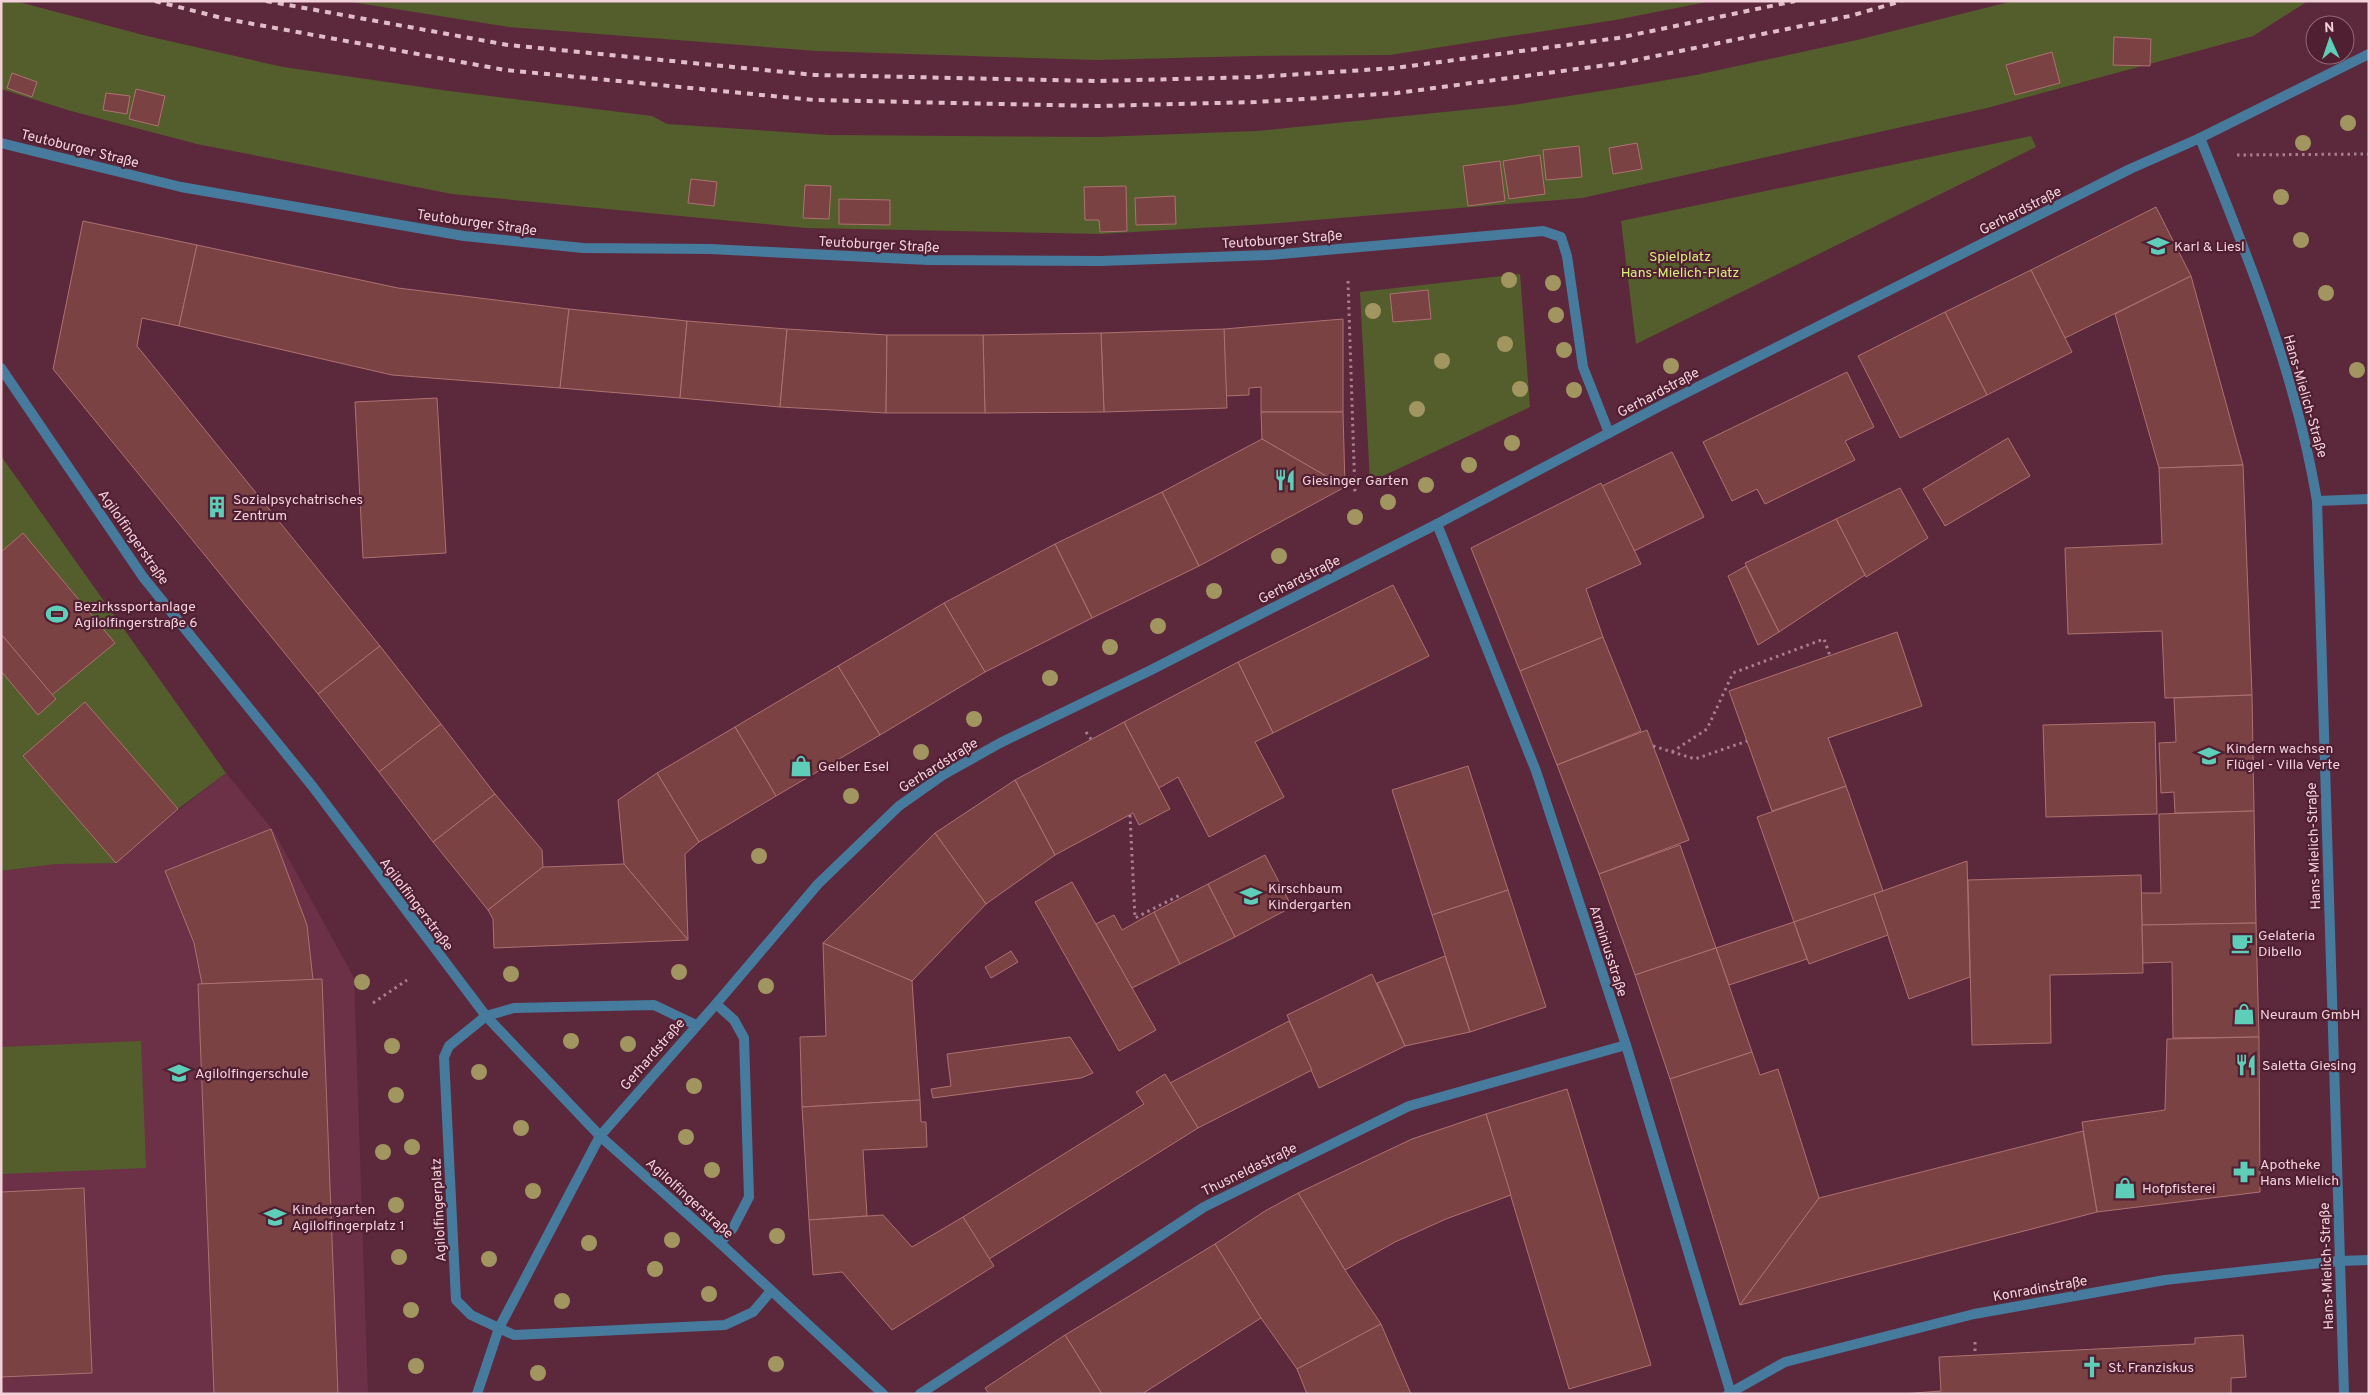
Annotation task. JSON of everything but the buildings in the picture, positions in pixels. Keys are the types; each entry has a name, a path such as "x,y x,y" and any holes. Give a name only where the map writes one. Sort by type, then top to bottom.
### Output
{"street":[{"name":"Gerhardstraße","path":"477,1394 499,1328 600,1136 818,884 899,806 943,775 1000,743 1151,670 1437,524 1660,406 2130,169 2200,138 2369,54"},
{"name":"Hans-Mielich-Straße","path":"2200,138 2254,270 2288,375 2309,450 2317,501 2344,1394"},
{"name":"Teutoburger Straße","path":"1,143 181,187 464,236 582,248 710,249 928,260 1101,261 1270,255 1542,231 1561,237 1567,256 1584,368 1609,433"},
{"name":"Agilolfingerstraße","path":"1,368 143,577 312,787 486,1016 600,1136 720,1243 883,1394"},
{"path":"2317,501 2369,499"},
{"name":"Arminiusstraße","path":"1437,524 1536,771 1626,1045 1730,1393"},
{"name":"Agilolfingerplatz","path":"696,1025 654,1004 514,1008 486,1016 449,1046 444,1057 456,1300 471,1315 514,1335 725,1325 753,1312 771,1291"},
{"path":"716,1004 734,1020 744,1038 749,1197 733,1228 720,1243"},
{"name":"Thusneldastraße","path":"920,1394 1204,1207 1409,1106 1626,1045"},
{"name":"Konradinstraße","path":"1730,1393 1785,1362 1974,1314 2165,1280 2339,1261 2369,1260"}],"path":[{"path":"2200,138 2236,155 2369,154"},
{"path":"1348,281 1355,494"},
{"path":"1672,752 1706,729 1733,673 1824,639 1830,656"},
{"path":"1654,746 1695,760 1746,741"},
{"path":"1130,815 1135,918 1182,894"},
{"path":"373,1003 407,980"}],"shaded area":[{"name":"Agilolfingerschule","path":"226,773 273,830 354,978 368,1394 1,1394 1,871 56,864 141,840"}],"green space":[{"path":"1,1 15,1 147,36 283,67 449,91 652,116 667,124 829,135 1099,137 1257,131 1513,105 1696,75 1857,40 2013,1 2308,1 2253,36 1987,108 1582,198 1266,224 1101,234 806,228 452,194 197,144 71,111 1,89"},
{"path":"345,1 1712,1 1615,20 1390,55 1096,60 817,51 509,27"},
{"name":"Spielplatz Hans-Mielich-Platz","path":"2031,136 2036,147 1636,344 1621,221"},
{"path":"1520,274 1530,407 1370,482 1360,292"},
{"name":"Bezirkssportanlage Agilolfingerstraße 6","path":"1,456 226,773 178,809 116,863 56,864 1,871"},
{"path":"141,1041 146,1168 1,1174 1,1047"}],"railway":[{"path":"155,1 226,19 505,70 814,100 1098,106 1256,102 1397,93 1622,63 1850,16 1902,1"},
{"path":"266,1 508,45 815,75 1097,81 1256,77 1395,68 1618,38 1795,1"}],"place":[{"name":"Karl & Liesl","path":"2158,246"},
{"name":"Giesinger Garten","path":"1285,480"},
{"name":"Sozialpsychatrisches Zentrum","path":"217,507"},
{"name":"Bezirkssportanlage Agilolfingerstraße 6","path":"57,614"},
{"name":"Kindern wachsen Flügel - Villa Verte","path":"2209,756"},
{"name":"Gelber Esel","path":"801,766"},
{"name":"Kirschbaum Kindergarten","path":"1251,896"},
{"name":"Gelateria Dibello","path":"2242,943"},
{"name":"Neuraum GmbH","path":"2244,1014"},
{"name":"Saletta Giesing","path":"2246,1065"},
{"name":"Agilolfingerschule","path":"179,1073"},
{"name":"Apotheke Hans Mielich","path":"2244,1172"},
{"name":"Hofpfisterei","path":"2125,1188"},
{"name":"Kindergarten Agilolfingerplatz 1","path":"275,1217"},
{"name":"St. Franziskus","path":"2092,1367"}]}
